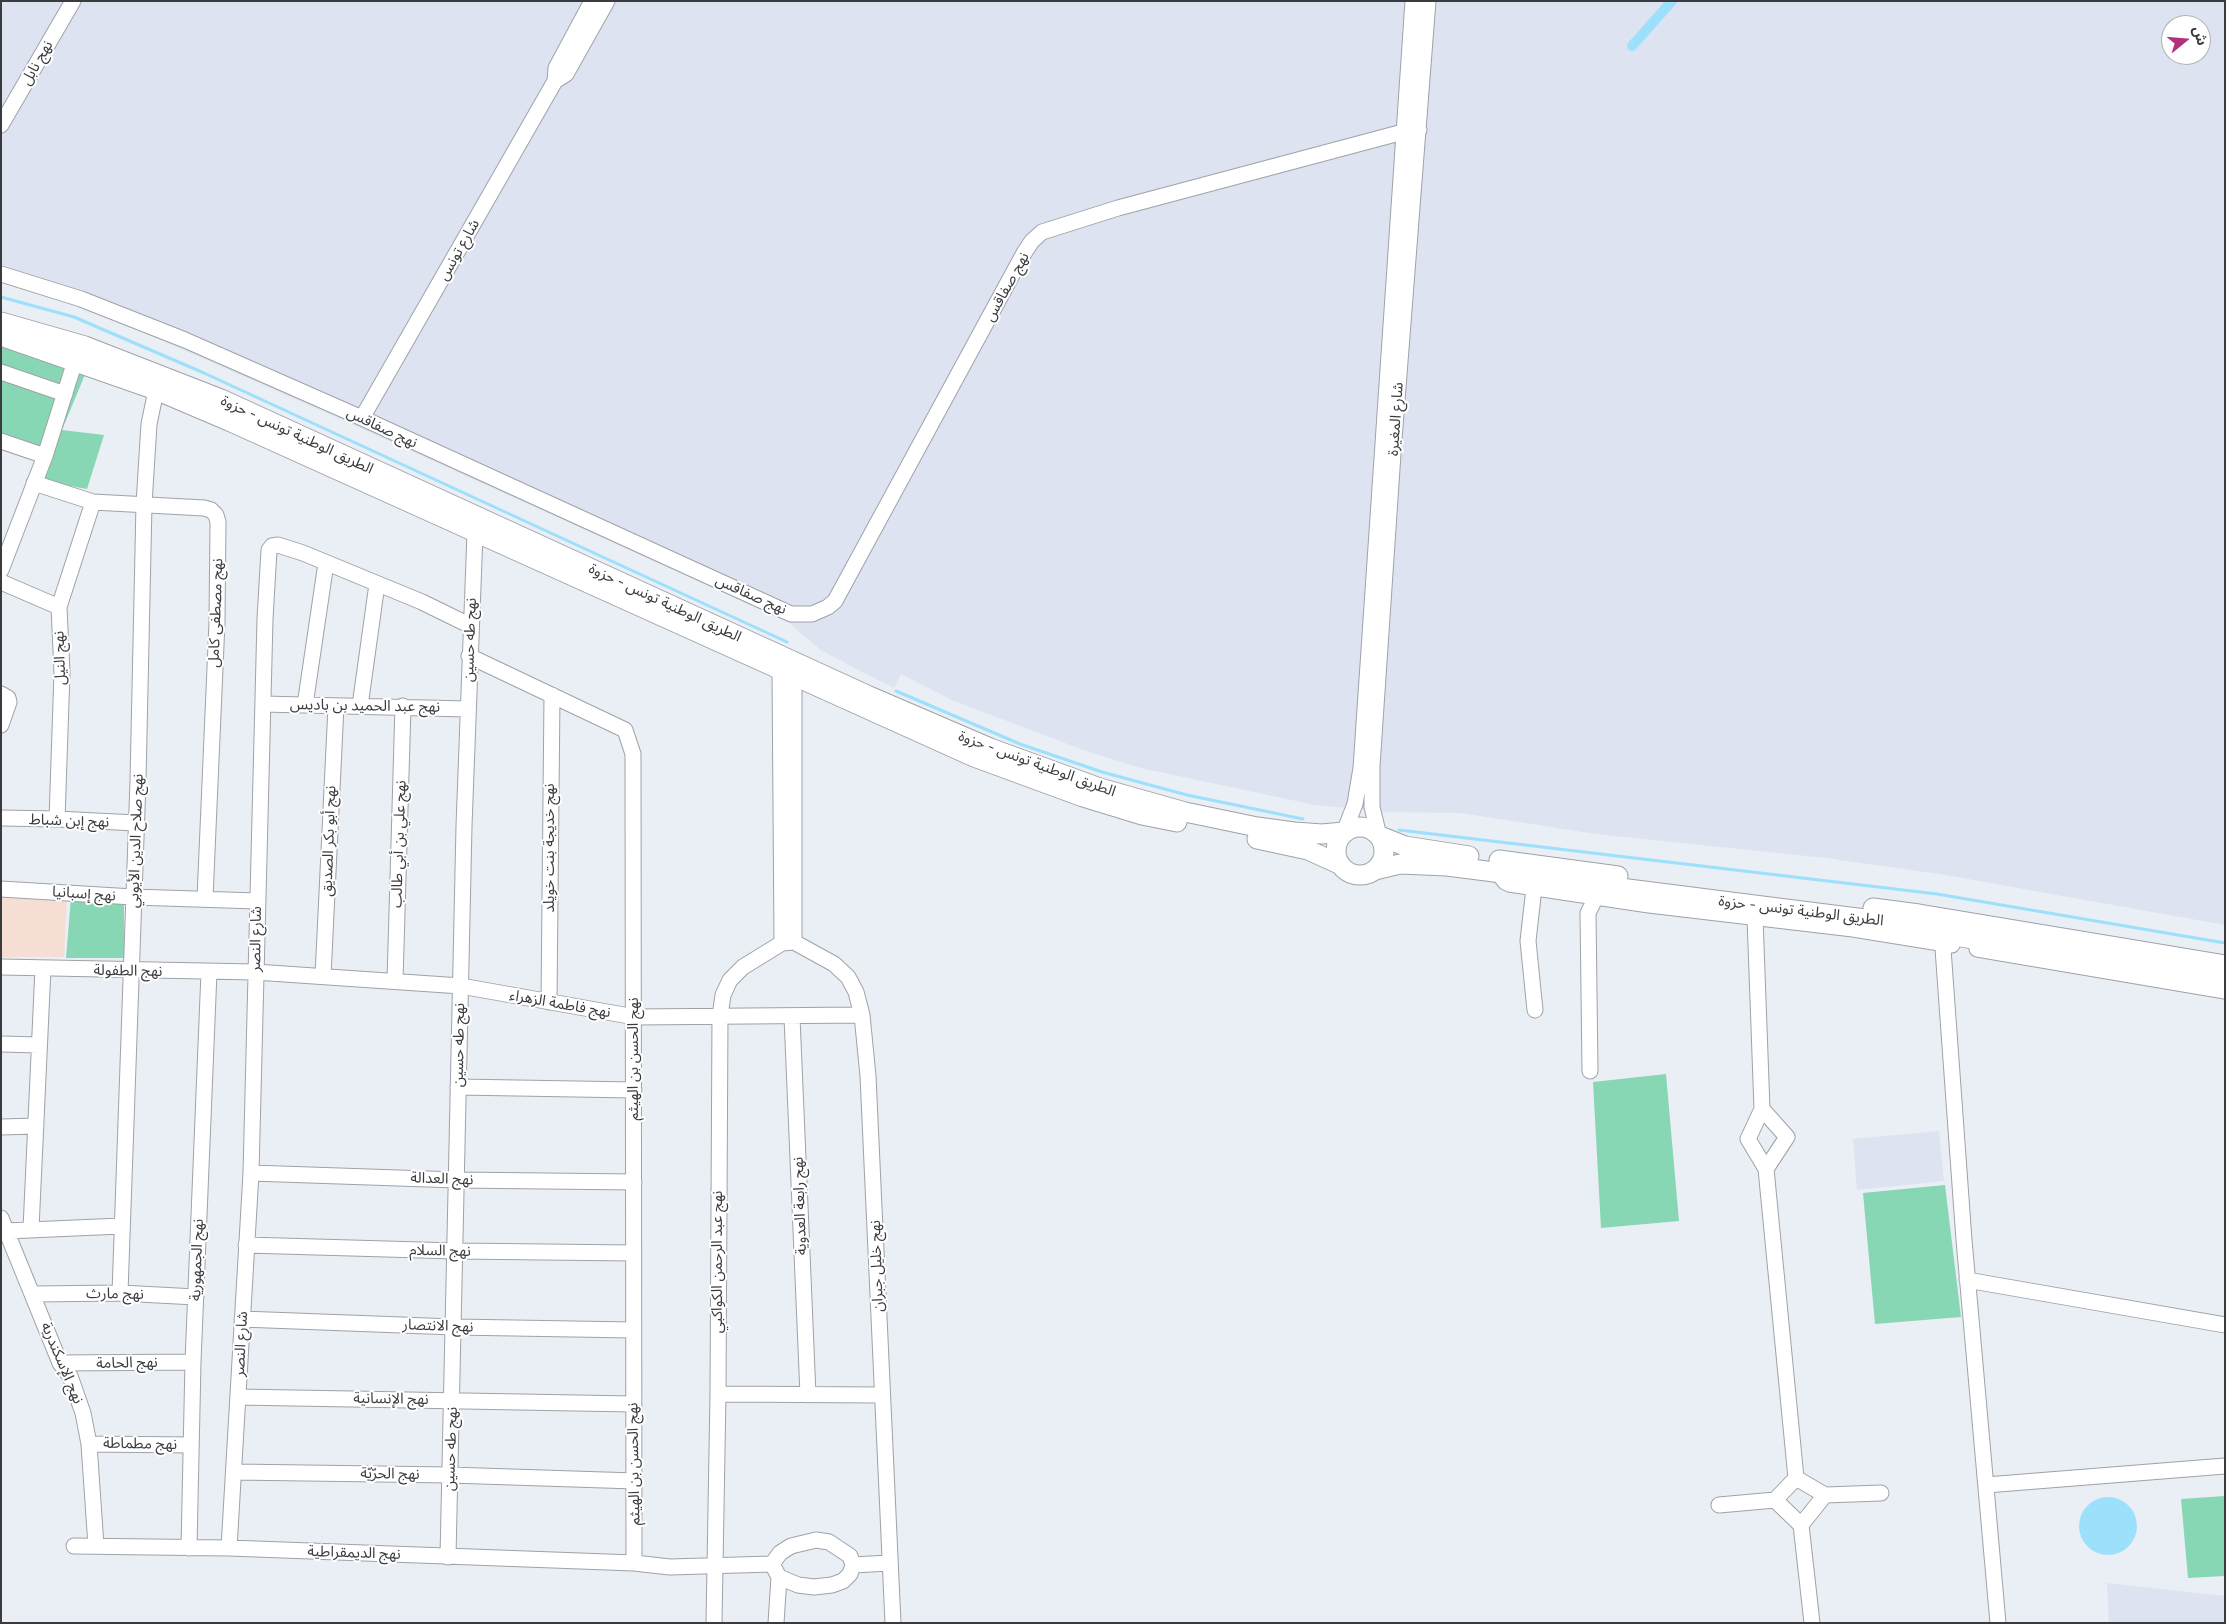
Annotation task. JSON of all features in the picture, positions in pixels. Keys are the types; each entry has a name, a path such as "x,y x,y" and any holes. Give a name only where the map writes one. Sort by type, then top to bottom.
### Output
{"main road":[{"name":"الطريق الوطنية تونس - حزوة","path":"1,322 85,346 475,533 974,758 1057,789 1142,815 1308,850 1339,864"},
{"name":"الطريق الوطنية تونس - حزوة","path":"1,336 75,361 221,399 869,696 990,748 1100,788 1185,812 1257,827 1294,832 1322,834 1344,832"},
{"path":"1362,826 1374,831 1379,836 1384,854 1379,866 1375,870 1366,874 1356,875 1346,871 1339,864 1336,847 1344,832 1350,828 1362,826"},
{"name":"الطريق الوطنية تونس - حزوة","path":"1379,836 1415,848 1919,914 2225,965"},
{"name":"الطريق الوطنية تونس - حزوة","path":"1375,870 1392,865 1418,864 1498,872 1881,921 1943,938 2225,979"}],"street":[{"name":"نهج نابل","path":"1,125 73,1"},
{"name":"شارع تونس","path":"559,74 592,1"},
{"name":"شارع تونس","path":"362,418 559,74 607,1"},
{"name":"شارع المغيرة","path":"1344,832 1355,804 1361,768 1413,1"},
{"name":"شارع المغيرة","path":"1379,836 1372,801 1372,756 1394,439 1428,1"},
{"name":"نهج صفاقس","path":"1,274 98,306 185,340 362,418 791,614 812,614 828,607 835,601 1024,253 1032,241 1042,232 1118,208 1403,132 1418,130"},
{"path":"1,570 45,456 75,361"},
{"path":"1,372 65,394"},
{"name":"نهج صلاح الدين الأيوبي","path":"120,1293 144,596 144,504 149,424 158,382"},
{"path":"1,441 45,456"},
{"name":"نهج مصطفى كامل","path":"34,483 93,502 204,508 211,510 218,522 217,622 205,898"},
{"name":"نهج النيل","path":"57,819 62,673 59,607 93,502"},
{"name":"نهج طه حسين","path":"448,1556 453,1400 467,709 475,533"},
{"name":"شارع النصر","path":"229,1548 251,1173 266,576 269,550 272,546 278,545 326,563 422,602 471,626"},
{"path":"305,705 326,563"},
{"path":"1,582 59,607"},
{"path":"360,706 377,584"},
{"name":"نهج الحسن بن الهيثم","path":"469,656 625,730 633,754 635,1016 633,1404 636,1481 634,1563"},
{"path":"787,674 788,943"},
{"name":"نهج خديجة بنت خويلد","path":"549,1002 552,695"},
{"path":"1,725 5,700"},
{"name":"نهج عبد الحميد بن باديس","path":"263,704 467,709"},
{"name":"نهج أبو بكر الصديق","path":"323,976 336,706"},
{"name":"نهج علي بن أبي طالب","path":"395,981 403,706"},
{"name":"نهج إبن شباط","path":"1,818 136,823"},
{"path":"1498,872 1502,879 1509,884 1756,918 1943,938 2225,990"},
{"path":"1534,888 1528,941 1535,1010"},
{"name":"نهج إسبانيا","path":"1,889 133,897 257,901"},
{"path":"1590,1071 1588,913 1596,897"},
{"path":"1719,1505 1775,1500 1796,1478 1766,1169 1748,1139 1762,1110 1756,918"},
{"path":"1943,938 1967,1280 1998,1623"},
{"name":"نهج خليل جبران","path":"788,943 834,964 848,977 856,992 862,1015 868,1076 893,1623"},
{"name":"نهج عبد الرحمن الكواكبي","path":"714,1623 718,1394 720,1016 723,995 730,980 751,961 788,943"},
{"name":"نهج الطفولة","path":"1,967 255,972 323,976"},
{"path":"31,1229 43,968"},
{"name":"نهج الجمهورية","path":"189,1548 193,1362 209,972"},
{"name":"نهج فاطمة الزهراء","path":"323,976 461,986 635,1016 792,1017 862,1015"},
{"name":"نهج رابعة العدوية","path":"792,1017 808,1395"},
{"path":"1,1044 39,1046"},
{"path":"458,1087 634,1090"},
{"path":"1762,1110 1787,1137 1766,1169"},
{"path":"1,1127 36,1126"},
{"name":"نهج العدالة","path":"251,1173 457,1180 634,1182"},
{"path":"4,1224 31,1229 121,1226"},
{"name":"نهج الإسكندرية","path":"4,1224 34,1294 60,1363 70,1376 76,1390 89,1444 96,1546"},
{"name":"نهج السلام","path":"246,1245 456,1251 633,1253"},
{"path":"1967,1280 2225,1325"},
{"name":"نهج مارث","path":"34,1294 120,1293 196,1297"},
{"name":"نهج الانتصار","path":"242,1319 454,1327 634,1330"},
{"name":"نهج الحامة","path":"60,1363 193,1362"},
{"path":"718,1394 882,1395"},
{"name":"نهج الإنسانية","path":"238,1397 633,1404"},
{"name":"نهج مطماطة","path":"89,1444 191,1445"},
{"path":"1986,1485 2225,1466"},
{"name":"نهج الحرّيّة","path":"234,1472 450,1475 636,1481"},
{"path":"1796,1478 1825,1495 1881,1493"},
{"path":"1802,1525 1825,1495"},
{"path":"1775,1500 1802,1525 1812,1623"},
{"path":"776,1623 779,1577 772,1564 780,1553 791,1546 816,1540 829,1542 850,1556 854,1565 850,1574 843,1581 832,1585 814,1587 798,1585 779,1577"},
{"name":"نهج الديمقراطية","path":"74,1546 229,1548 634,1563 670,1567 715,1564 772,1564"},
{"path":"854,1565 890,1563"}],"shaded area":[{"path":"1,1 2225,1 2225,925 1940,874 1826,858 1596,834 1461,813 1391,812 1315,805 1141,768 1086,751 952,700 901,674 894,688 822,651 788,622 358,427 82,305 1,283"},
{"path":"1,894 67,897 64,957 1,957"},
{"path":"1939,1131 1944,1181 1857,1190 1853,1139"},
{"path":"2107,1583 2225,1596 2225,1623 2109,1623"}],"green space":[{"path":"1,342 86,372 62,430 104,435 87,489 32,479 37,461 1,445"},
{"path":"71,898 124,904 124,958 66,958"},
{"path":"1666,1074 1679,1221 1601,1228 1593,1082"},
{"path":"1945,1185 1961,1317 1875,1324 1863,1193"},
{"path":"2225,1496 2225,1576 2188,1578 2181,1499"}],"water":[{"path":"2102,1497 2114,1497 2129,1505 2137,1520 2137,1532 2129,1547 2114,1555 2102,1555 2087,1547 2079,1532 2079,1520 2087,1505"}],"waterway":[{"path":"1632,46 1672,1"},
{"path":"1,297 74,317 204,373 787,642"},
{"path":"896,691 1020,744 1102,772 1187,795 1303,819"},
{"path":"1399,830 1937,894 2225,943"}]}
